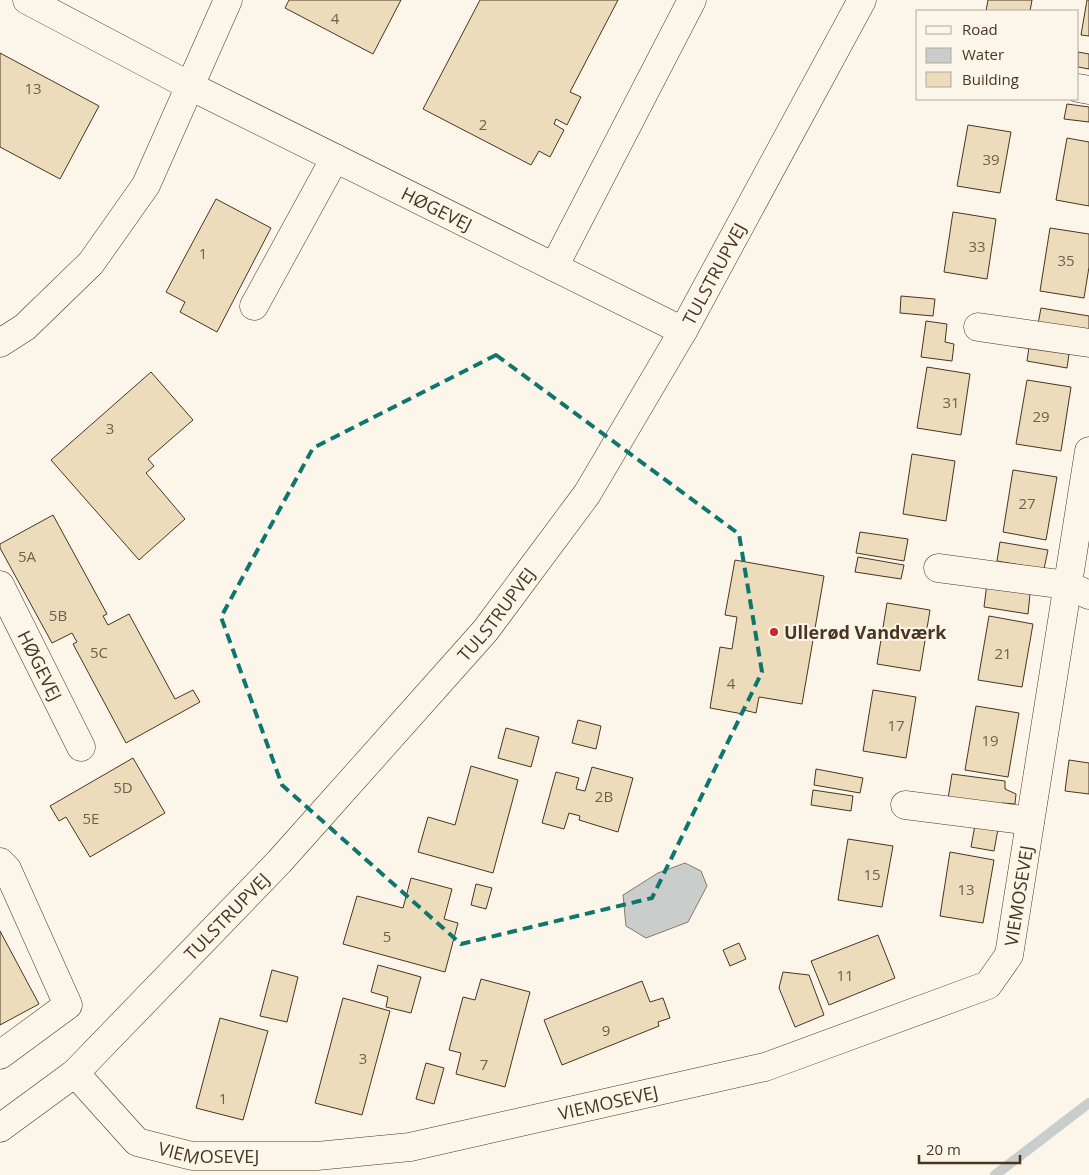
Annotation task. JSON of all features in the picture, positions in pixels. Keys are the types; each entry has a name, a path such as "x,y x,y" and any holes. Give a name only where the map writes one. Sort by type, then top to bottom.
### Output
{"street":[{"name":"HØGEVEJ","path":"27,0 190,86 683,331"},
{"path":"0,343 25,327 91,263 146,185 228,0"},
{"path":"554,267 692,0"},
{"name":"TULSTRUPVEJ","path":"0,1128 75,1073 279,862 485,631 587,494 683,331 862,0"},
{"path":"254,306 335,158"},
{"path":"978,327 1089,343"},
{"name":"VIEMOSEVEJ","path":"75,1073 137,1142 192,1156 317,1156 410,1148 765,1068 988,985 1008,955 1030,821 1078,590 1089,451"},
{"path":"938,568 1078,590"},
{"name":"HØGEVEJ","path":"0,585 81,747"},
{"name":"VIEMOSEVEJ","path":"905,805 1030,821"},
{"path":"0,862 7,869 68,1005 0,1055"}],"highlighted area":[{"path":"496,355 739,534 762,672 652,898 461,944 282,785 221,617 313,448"}],"water":[{"path":"685,863 701,871 707,886 688,922 646,938 626,926 623,895 658,873"}],"building":[{"path":"289,0 401,0 373,54 285,8"},
{"path":"480,0 618,0 570,92 581,97 567,125 556,119 554,124 564,130 550,157 539,151 531,165 423,109"},
{"path":"988,0 1032,0 1030,10 986,10"},
{"path":"1087,0 1089,0 1089,36 1081,35"},
{"path":"1079,52 1089,54 1089,69 1079,67"},
{"path":"0,53 99,106 60,179 0,147"},
{"path":"1067,104 1089,107 1089,122 1064,119"},
{"path":"968,125 1011,132 1000,193 957,186"},
{"path":"1067,138 1089,142 1089,206 1056,200"},
{"path":"216,199 271,228 217,332 180,312 185,302 166,292"},
{"path":"953,212 996,219 987,279 944,272"},
{"path":"1050,228 1089,234 1089,267 1084,298 1040,291"},
{"path":"901,296 935,299 933,316 900,313"},
{"path":"1041,308 1089,316 1089,332 1038,324"},
{"path":"926,321 947,324 945,342 954,344 952,361 921,357"},
{"path":"1029,347 1069,354 1067,368 1027,361"},
{"path":"927,367 970,374 961,435 917,428"},
{"path":"151,372 193,420 148,459 154,466 146,473 185,519 139,560 51,460"},
{"path":"1027,380 1071,387 1061,451 1016,444"},
{"path":"912,454 955,461 946,521 903,514"},
{"path":"1013,470 1057,477 1046,540 1003,532"},
{"path":"53,515 107,614 103,616 108,625 129,614 175,699 193,690 200,702 126,743 73,644 77,642 72,633 52,643 0,548 0,544"},
{"path":"860,532 908,539 904,561 856,553"},
{"path":"1000,542 1048,550 1044,569 997,561"},
{"path":"858,557 904,565 901,579 855,572"},
{"name":"Ullerød Vandværk","path":"735,560 824,576 802,704 759,697 756,713 744,710 743,714 710,708 720,647 732,649 737,617 725,615"},
{"path":"987,583 1015,587 1030,594 1028,614 984,607"},
{"path":"887,603 930,610 920,671 877,664"},
{"path":"989,616 1033,624 1022,687 978,680"},
{"path":"873,690 916,697 906,758 863,751"},
{"path":"976,706 1019,713 1008,777 965,770"},
{"path":"578,720 601,726 596,749 572,743"},
{"path":"506,728 539,737 531,767 498,758"},
{"path":"133,758 165,813 90,857 66,817 59,821 50,806"},
{"path":"1069,760 1089,763 1089,794 1065,791"},
{"path":"471,766 518,780 493,873 418,852 428,817 455,825"},
{"path":"592,767 633,778 618,832 579,820 580,816 569,813 564,829 542,823 556,772 579,778 576,789 585,791"},
{"path":"816,769 863,778 860,793 814,785"},
{"path":"952,774 1005,781 1005,789 1016,794 1015,804 1002,803 1001,807 948,799"},
{"path":"813,790 853,796 851,811 811,805"},
{"path":"975,825 998,829 994,851 971,847"},
{"path":"848,839 893,846 882,907 838,900"},
{"path":"950,852 994,860 983,923 940,916"},
{"path":"411,878 452,889 444,919 458,923 445,972 343,944 357,896 403,908"},
{"path":"476,884 492,888 486,909 471,905"},
{"path":"0,931 39,1004 0,1025"},
{"path":"878,935 895,978 829,1005 811,961"},
{"path":"739,943 746,959 730,966 723,950"},
{"path":"378,965 421,977 411,1013 386,1007 388,997 371,992"},
{"path":"272,970 298,977 287,1022 260,1016"},
{"path":"783,972 809,975 824,1015 795,1027 779,988"},
{"path":"481,979 530,992 505,1087 456,1074 461,1053 449,1050 463,997 475,1000"},
{"path":"642,981 650,1002 663,998 670,1018 658,1022 659,1026 562,1065 544,1020"},
{"path":"343,998 390,1011 362,1115 315,1103"},
{"path":"220,1018 268,1031 243,1120 196,1108"},
{"path":"426,1063 444,1068 434,1104 416,1099"}],"waterway":[{"path":"995,1175 1089,1103"}],"place":[{"name":"Ullerød Vandværk","path":"774,632"}]}
